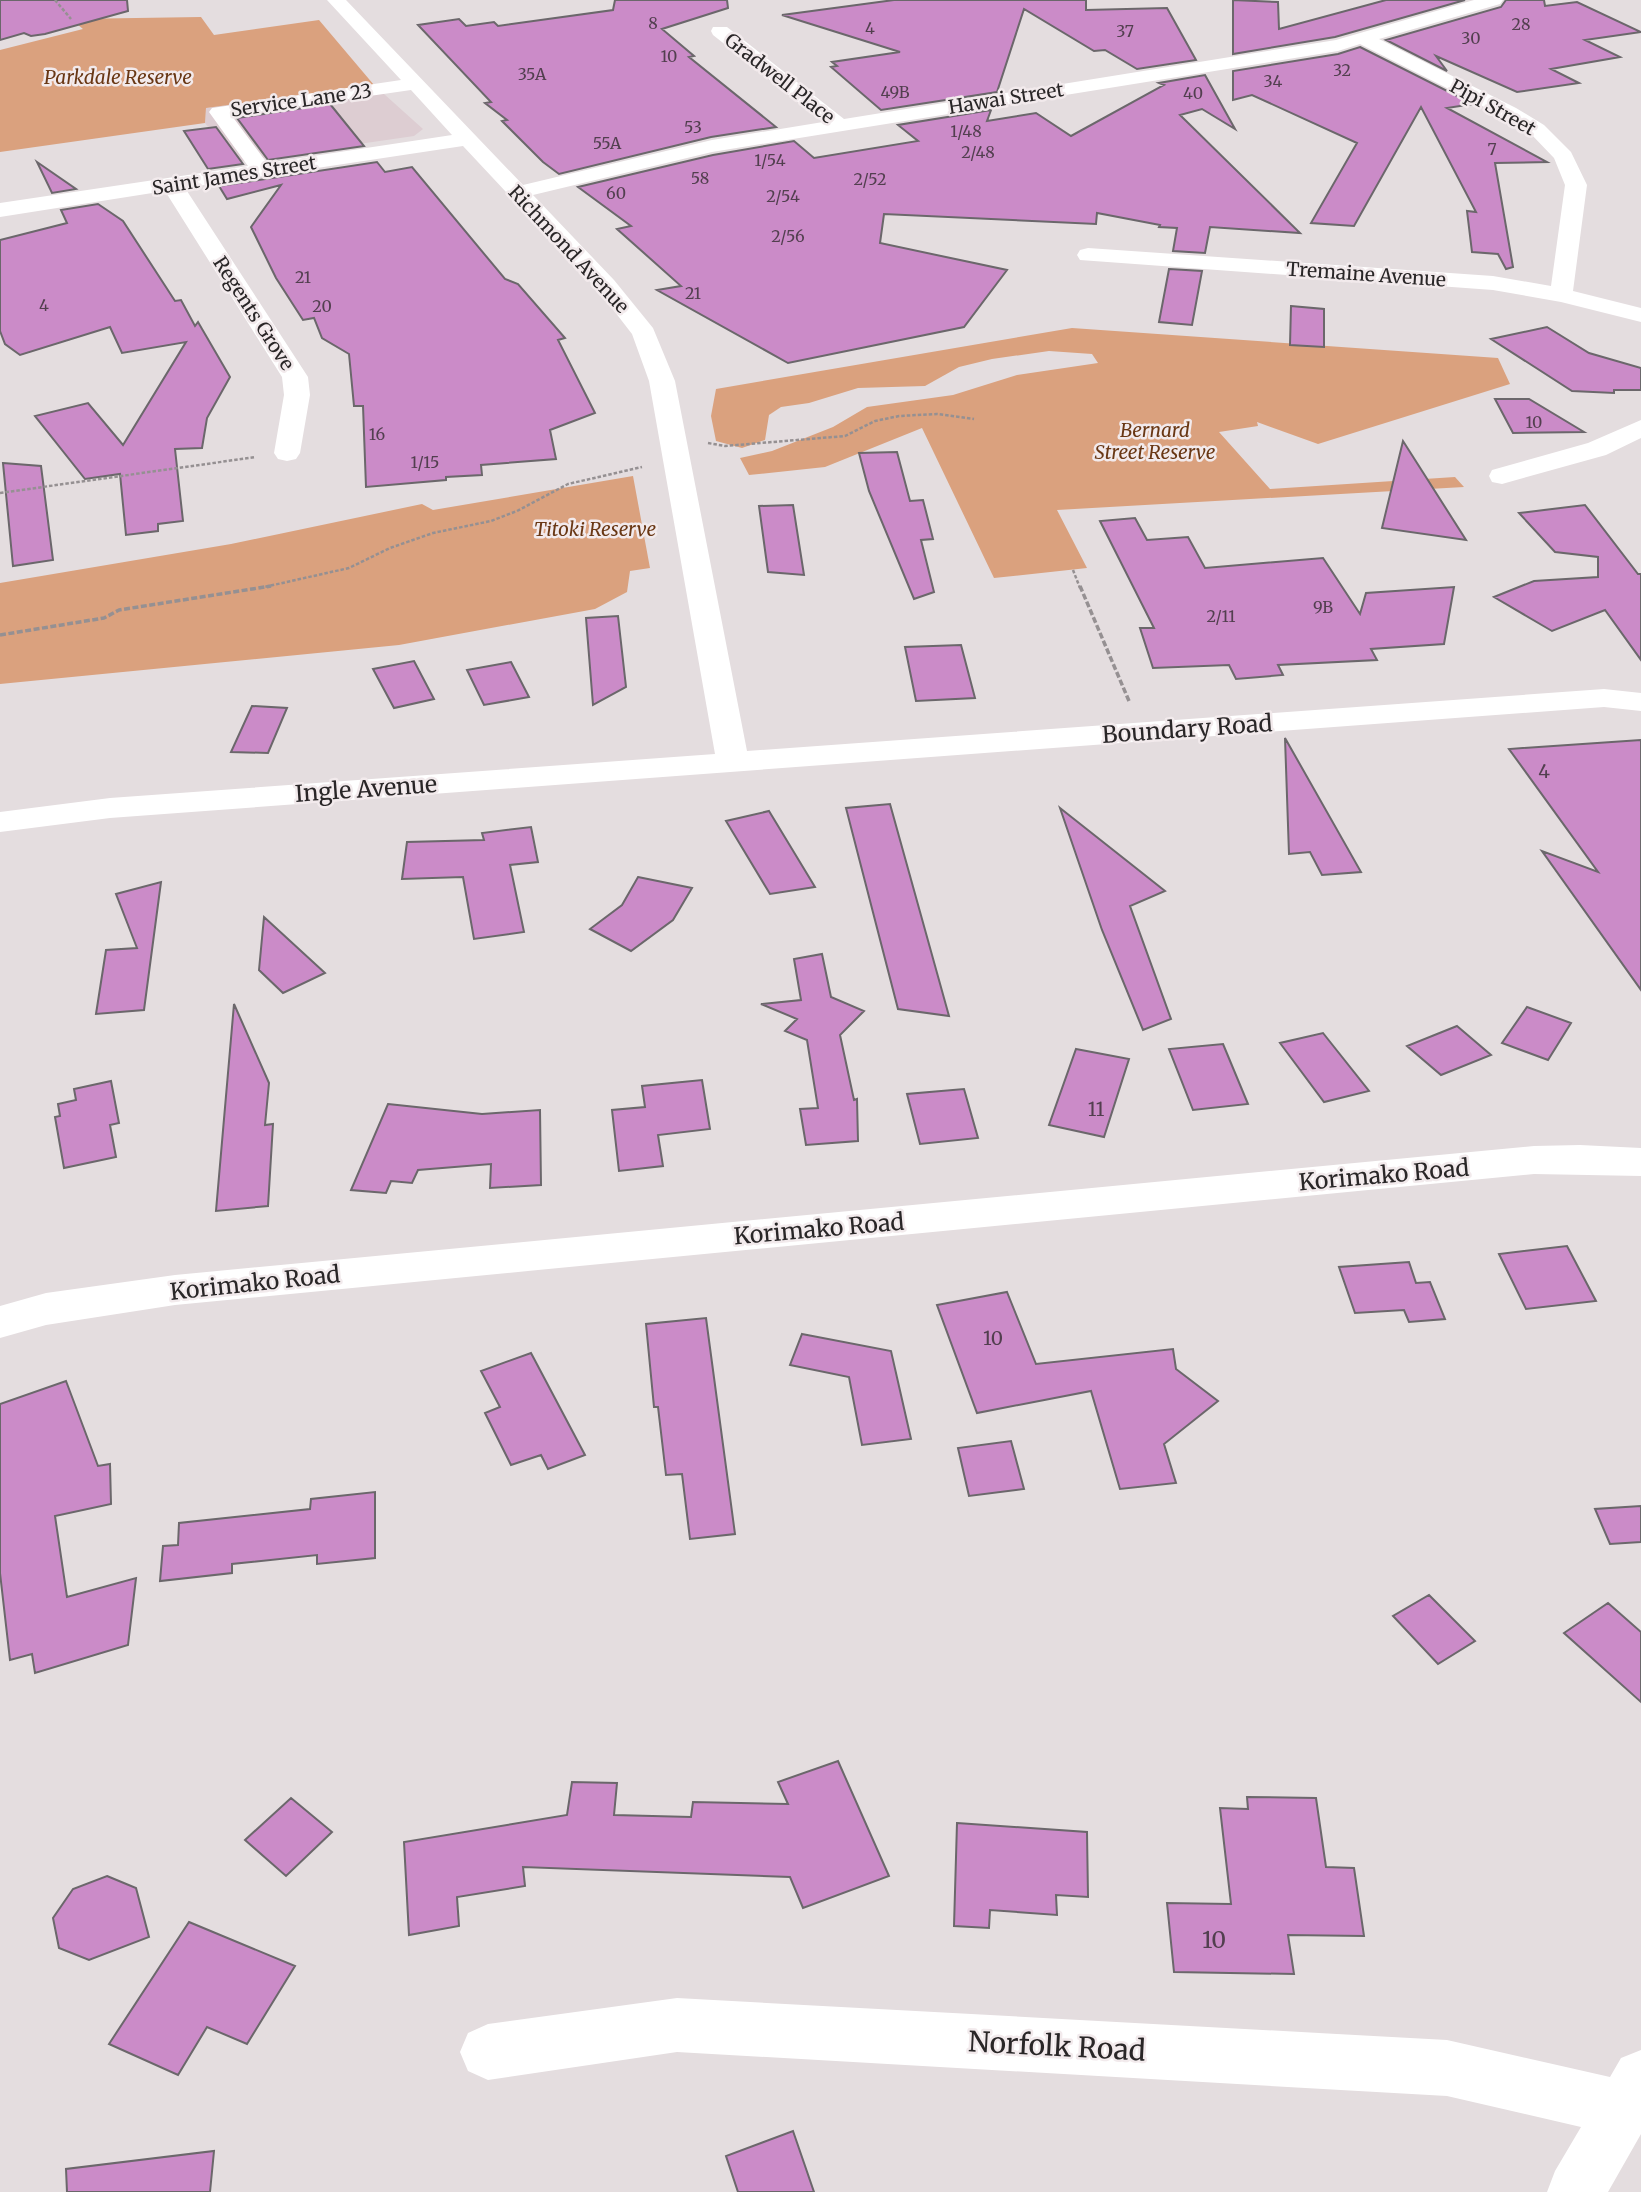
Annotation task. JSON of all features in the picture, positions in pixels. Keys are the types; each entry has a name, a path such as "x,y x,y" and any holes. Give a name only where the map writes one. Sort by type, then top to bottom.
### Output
{"street":[{"name":"Richmond Avenue","path":"336,0 606,285 644,333 662,381 733,762"},
{"name":"Hawai Street","path":"516,193 712,146 1364,39 1493,0"},
{"name":"Gradwell Place","path":"720,31 840,125"},
{"name":"Pipi Street","path":"1364,39 1537,129 1564,156 1576,185 1561,295"},
{"name":"Service Lane 23","path":"262,171 219,112 414,84"},
{"name":"Saint James Street","path":"0,210 172,186 467,139"},
{"name":"Regents Grove","path":"172,186 295,377 297,395 287,453"},
{"name":"Tremaine Avenue","path":"1088,255 1493,283 1561,295 1641,315"},
{"path":"1502,476 1597,449 1641,428"},
{"name":"Boundary Road","path":"733,762 1604,698 1641,702"},
{"name":"Ingle Avenue","path":"0,822 110,807 733,762"},
{"name":"Korimako Road","path":"0,1322 46,1309 175,1290 1534,1160 1580,1158 1641,1163"},
{"name":"Norfolk Road","path":"488,2052 677,2025 1447,2068 1632,2093"},
{"path":"1576,2192 1632,2093"}],"path":[{"path":"55,0 71,19"},
{"path":"698,444 712,442 725,446 845,436 873,422 909,416 944,414 974,419"},
{"path":"0,493 287,453"},
{"path":"0,635 104,618 119,610 270,586 349,568 390,548 433,533 500,518 568,484 650,466"},
{"path":"1073,570 1143,732"}],"shaded area":[{"path":"374,85 423,129 414,136 236,162 205,123 206,108"}],"green space":[{"name":"Parkdale Reserve","path":"201,17 214,35 319,20 374,85 206,108 205,123 0,152 0,50 83,29 71,19"},
{"name":"Bernard Street Reserve","path":"1072,328 1498,358 1510,384 1318,444 1257,422 1258,426 1219,432 1270,489 1455,477 1464,487 1057,510 1087,568 994,578 922,428 825,467 749,475 740,458 772,451 833,427 867,407 953,395 1017,375 1098,363 1092,354 1049,351 992,359 959,367 925,386 858,388 809,403 781,407 769,415 765,440 742,448 716,441 711,416 716,389"},
{"name":"Titoki Reserve","path":"633,476 650,568 630,571 627,592 595,609 399,645 0,684 0,583 231,544 422,504 433,510"}],"building":[{"path":"0,0 127,0 128,11 45,34 31,36 24,33 0,40"},
{"path":"615,0 727,0 728,8 662,29 694,56 689,57 776,127 711,137 559,174 543,162 502,121 507,120 485,103 491,102 418,25 459,19 466,26 494,22 498,26 613,10"},
{"path":"894,0 1086,0 1086,10 1167,8 1196,60 1137,69 1105,50 1094,51 1024,9 997,92 881,110 831,67 837,66 832,62 900,52 782,15"},
{"path":"1233,0 1278,2 1279,29 1386,0 1465,0 1335,37 1233,54"},
{"path":"1506,0 1544,0 1545,6 1577,2 1641,32 1585,40 1620,57 1551,69 1579,83 1517,92 1436,56 1447,71 1386,40 1501,7"},
{"path":"1360,47 1473,104 1447,108 1547,162 1495,163 1513,267 1506,269 1498,254 1472,252 1467,211 1476,212 1421,107 1354,226 1311,223 1357,143 1252,95 1233,100 1233,71 1338,54"},
{"path":"1205,75 1235,129 1202,109 1180,115 1300,233 1210,227 1205,253 1173,251 1177,228 1159,227 1160,225 1097,213 1096,224 884,214 880,243 1007,270 964,327 788,363 657,290 681,286 617,229 631,226 578,187 713,155 794,141 814,158 918,141 898,125 991,110 987,121 1036,113 1071,136 1164,85 1159,83"},
{"path":"330,104 364,146 268,160 237,118"},
{"path":"216,127 243,164 208,169 184,131"},
{"path":"37,162 76,189 52,193"},
{"path":"377,162 385,172 412,167 505,279 518,284 565,338 558,340 595,413 550,430 556,459 481,465 482,475 366,487 363,406 354,406 349,354 322,338 314,318 303,320 276,278 251,227 281,185 227,199 219,186"},
{"path":"98,204 123,221 175,301 181,300 195,326 198,322 230,377 207,418 202,448 175,449 183,521 158,524 158,531 126,535 120,474 85,479 35,416 88,403 123,445 186,342 122,353 110,327 20,355 5,344 0,331 0,240 67,223 61,210"},
{"path":"1169,269 1202,271 1192,325 1159,322"},
{"path":"1291,306 1324,309 1324,347 1290,345"},
{"path":"1547,327 1589,353 1641,368 1641,390 1614,390 1614,393 1572,391 1491,339"},
{"path":"1495,399 1529,399 1584,432 1513,433"},
{"path":"1403,441 1466,540 1382,528"},
{"path":"897,452 910,501 923,500 933,539 921,540 934,592 914,599 869,491 859,453"},
{"path":"3,463 41,466 53,560 13,566"},
{"path":"793,505 804,575 768,572 759,506"},
{"path":"1585,505 1638,574 1641,574 1641,660 1605,610 1552,631 1494,597 1534,581 1598,577 1598,557 1555,552 1519,513"},
{"path":"1135,518 1147,540 1188,537 1205,568 1323,558 1360,614 1366,593 1454,587 1444,644 1371,649 1377,660 1278,665 1283,675 1236,679 1229,665 1153,668 1140,628 1154,628 1100,521"},
{"path":"618,616 626,687 593,705 586,618"},
{"path":"961,645 975,698 916,701 905,647"},
{"path":"414,661 434,699 394,708 373,669"},
{"path":"511,662 529,697 484,705 467,670"},
{"path":"252,706 287,708 268,753 231,752"},
{"path":"1285,738 1361,872 1322,875 1310,852 1289,854"},
{"path":"1641,740 1641,990 1542,851 1598,872 1509,749"},
{"path":"890,804 949,1016 898,1009 846,808"},
{"path":"1060,808 1165,891 1130,906 1171,1019 1143,1030 1102,930"},
{"path":"769,811 815,887 770,894 726,821"},
{"path":"531,827 538,862 510,865 524,932 474,939 463,877 402,879 407,842 484,840 482,833"},
{"path":"638,877 692,888 673,920 631,951 590,929 622,905"},
{"path":"161,882 144,1010 96,1014 106,950 137,948 116,894"},
{"path":"264,917 325,973 283,993 259,970"},
{"path":"822,954 831,997 864,1011 840,1035 854,1100 857,1099 858,1141 806,1145 800,1109 818,1108 807,1040 785,1031 797,1019 761,1004 801,1000 794,959"},
{"path":"234,1004 269,1083 265,1125 273,1124 268,1206 216,1211"},
{"path":"1527,1007 1571,1023 1548,1060 1502,1043"},
{"path":"1457,1026 1491,1055 1441,1075 1407,1046"},
{"path":"1323,1033 1369,1091 1324,1102 1280,1043"},
{"path":"1223,1044 1248,1104 1193,1110 1169,1049"},
{"path":"1076,1049 1129,1059 1104,1137 1049,1125"},
{"path":"702,1080 710,1129 658,1135 663,1166 619,1171 612,1110 645,1107 642,1086"},
{"path":"111,1081 119,1123 110,1125 116,1157 64,1168 55,1117 60,1116 58,1104 76,1100 74,1089"},
{"path":"964,1089 978,1138 920,1144 907,1094"},
{"path":"388,1104 482,1114 540,1110 541,1185 490,1188 491,1164 418,1170 412,1183 391,1181 386,1193 351,1190"},
{"path":"1567,1246 1596,1301 1526,1309 1499,1254"},
{"path":"1409,1262 1416,1283 1430,1282 1445,1319 1409,1322 1404,1310 1355,1313 1339,1267"},
{"path":"1007,1292 1036,1364 1173,1349 1176,1369 1218,1401 1164,1444 1176,1483 1120,1489 1091,1391 977,1413 937,1305"},
{"path":"706,1318 735,1534 690,1539 682,1474 666,1475 658,1407 654,1407 646,1324"},
{"path":"802,1334 891,1351 911,1439 862,1445 849,1377 790,1365"},
{"path":"531,1353 585,1455 548,1469 541,1455 511,1465 485,1413 500,1407 481,1371"},
{"path":"66,1381 98,1466 110,1464 111,1504 55,1516 67,1597 136,1578 128,1645 35,1673 32,1654 10,1660 0,1573 0,1404"},
{"path":"1011,1441 1024,1489 969,1496 958,1448"},
{"path":"375,1492 375,1558 317,1564 317,1555 232,1564 232,1573 160,1581 163,1546 178,1545 179,1523 310,1509 311,1499"},
{"path":"1641,1506 1641,1542 1610,1544 1595,1509"},
{"path":"1429,1595 1475,1641 1438,1664 1393,1616"},
{"path":"1608,1603 1641,1632 1641,1702 1564,1633"},
{"path":"838,1761 889,1876 803,1908 790,1877 523,1867 525,1886 457,1897 459,1926 409,1935 404,1842 567,1815 572,1782 617,1783 614,1815 691,1817 693,1802 788,1804 778,1782"},
{"path":"1247,1797 1316,1798 1326,1867 1354,1868 1364,1936 1288,1935 1294,1974 1174,1972 1167,1903 1231,1904 1220,1808 1248,1809"},
{"path":"291,1798 332,1832 286,1876 245,1840"},
{"path":"957,1823 1087,1832 1088,1897 1056,1895 1057,1915 990,1910 989,1928 954,1926"},
{"path":"107,1876 136,1888 149,1937 89,1960 59,1948 53,1918 73,1889"},
{"path":"189,1922 295,1966 247,2044 207,2027 178,2075 109,2044"},
{"path":"793,2131 814,2192 738,2192 726,2156"},
{"path":"214,2151 210,2192 67,2192 66,2169"}]}
